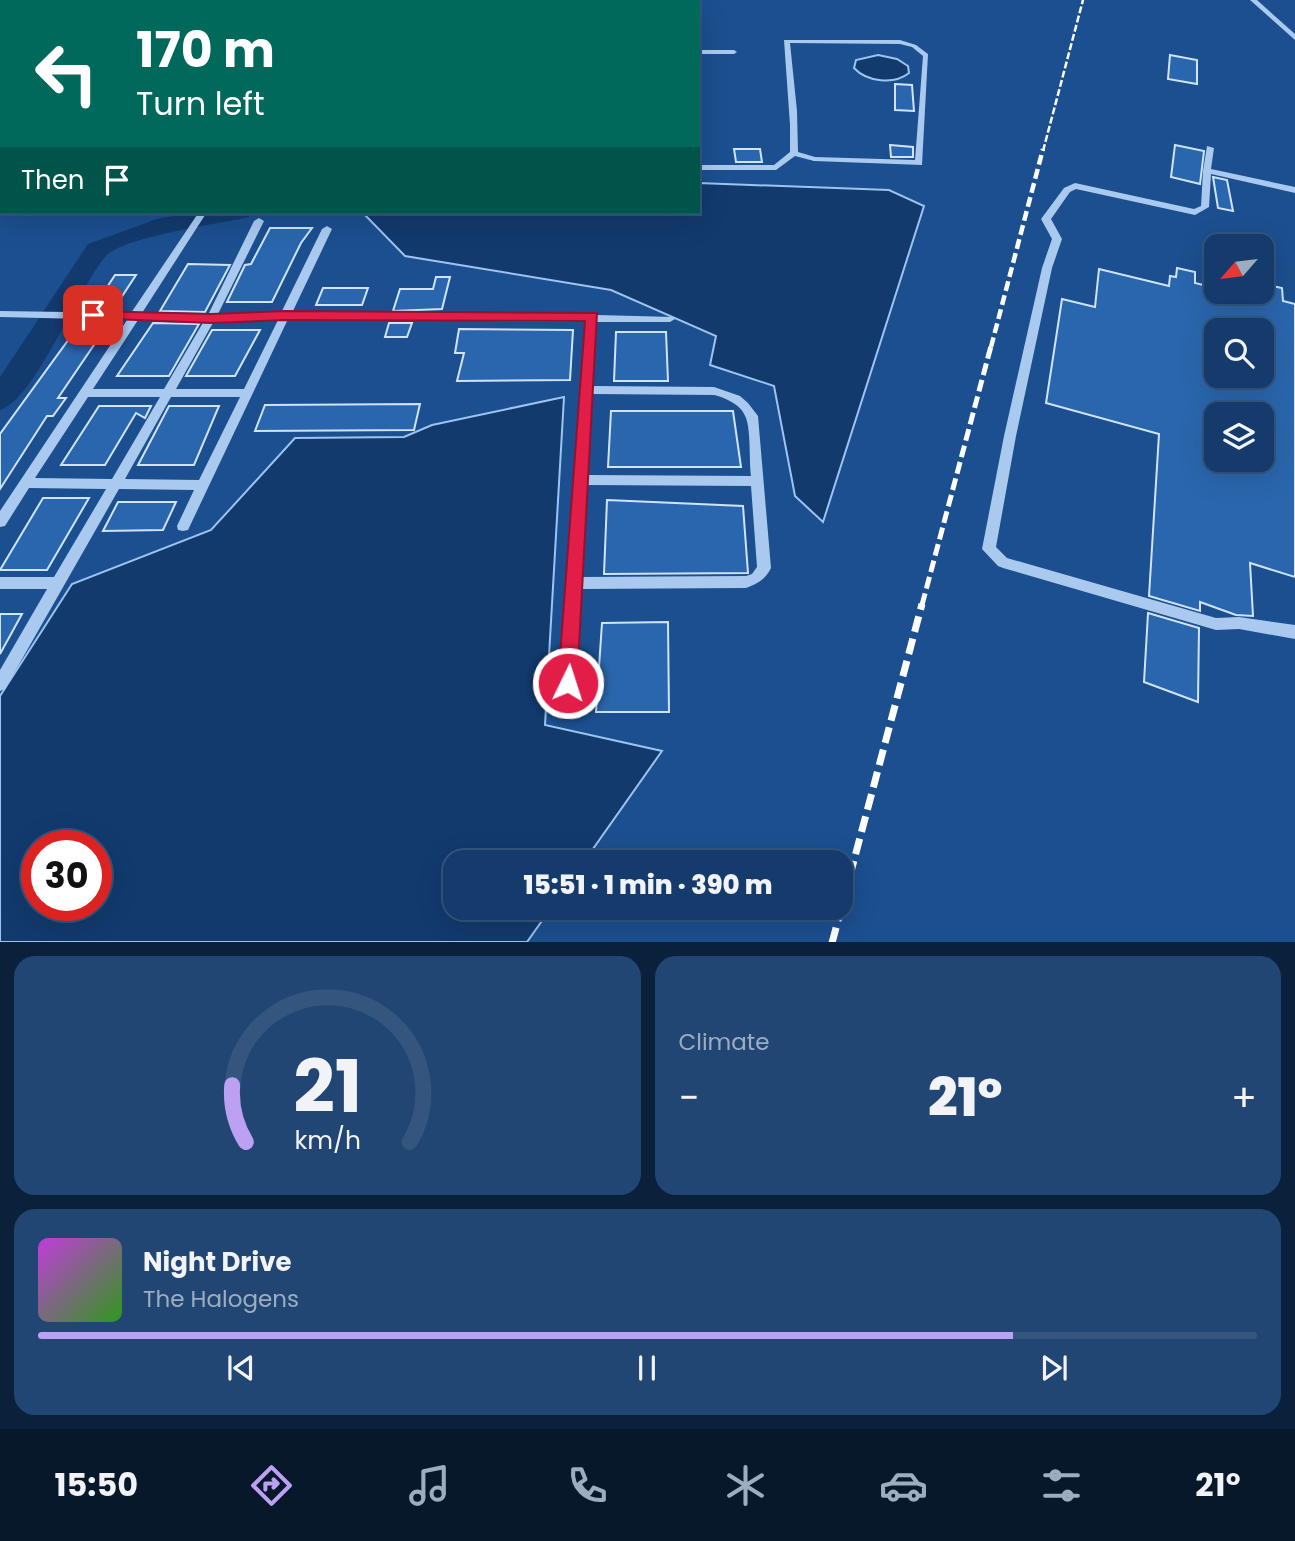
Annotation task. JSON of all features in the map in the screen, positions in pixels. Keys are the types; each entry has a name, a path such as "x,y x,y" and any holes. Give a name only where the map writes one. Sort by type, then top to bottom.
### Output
{"street":[{"path":"1253,0 1295,38"},
{"path":"700,167 776,167 794,153 796,121 789,84 786,41 900,42 914,46 926,55 919,163 814,159 794,153"},
{"path":"700,52 734,52"},
{"path":"1210,148 1206,207 1200,211 1175,209 1075,186 1067,190 1046,219 1057,239 1047,268 1010,436 989,549 1003,562 1216,624 1239,623 1295,632"},
{"path":"1207,171 1295,190"},
{"path":"0,522 87,393 201,214"},
{"path":"0,684 211,318 259,220"},
{"path":"183,526 327,229"},
{"path":"0,314 211,318 670,318"},
{"path":"568,683 592,316"},
{"path":"574,583 747,582 757,578 764,568 752,416 744,404 732,395 714,391 587,390"},
{"path":"87,393 247,393"},
{"path":"581,480 757,481"},
{"path":"26,482 204,485"},
{"path":"0,583 58,583"}],"water":[{"path":"878,55 897,59 908,66 909,73 896,79 881,80 859,73 854,68 856,60"},
{"path":"700,183 889,190 924,206 823,522 795,496 774,386 710,365 716,336 611,290 405,256 364,214 700,214"},
{"path":"564,397 545,725 662,751 592,850 443,850 443,920 543,920 527,942 0,942 0,696 72,584 211,530 295,438 404,437 432,425"}],"building":[{"path":"1170,55 1197,60 1197,84 1168,79"},
{"path":"895,84 912,85 914,111 895,110"},
{"path":"890,145 913,147 913,157 891,157"},
{"path":"1175,145 1204,151 1200,184 1171,177"},
{"path":"734,149 760,149 762,162 736,162"},
{"path":"1213,177 1227,180 1233,211 1218,208"},
{"path":"270,228 312,228 301,243 272,302 227,302 245,265 251,264"},
{"path":"188,264 230,265 205,312 160,311"},
{"path":"1177,268 1195,272 1195,283 1204,285 1204,304 1274,304 1274,286 1282,288 1283,301 1295,304 1295,577 1250,563 1253,616 1236,615 1200,602 1200,611 1149,596 1159,434 1046,403 1062,299 1095,307 1099,269 1169,286 1170,276 1176,277"},
{"path":"115,275 136,275 117,304 96,304"},
{"path":"436,277 450,277 442,309 393,311 400,289 433,289"},
{"path":"323,288 368,288 362,305 316,305"},
{"path":"153,323 199,324 169,376 117,376"},
{"path":"389,323 412,323 407,337 385,337"},
{"path":"459,329 573,330 570,380 457,381 464,353 455,353"},
{"path":"212,330 260,330 235,376 186,376"},
{"path":"616,332 666,332 668,381 614,381"},
{"path":"69,339 98,339 58,398 66,398 53,416 47,416 0,489 0,434"},
{"path":"420,404 414,430 255,431 265,405"},
{"path":"99,406 151,406 145,418 136,413 105,465 61,465"},
{"path":"169,406 219,406 194,465 138,465"},
{"path":"611,411 733,411 741,467 608,467"},
{"path":"43,498 89,498 47,570 0,570"},
{"path":"607,500 743,506 748,573 604,574"},
{"path":"118,502 176,502 163,530 103,531"},
{"path":"1148,613 1199,628 1198,702 1144,682"},
{"path":"0,614 22,614 0,654"},
{"path":"668,622 669,712 596,712 602,623"}],"waterway":[{"path":"0,399 31,356 97,249 166,224 228,214"}],"railway":[{"path":"1043,151 1083,0"},
{"path":"991,347 1043,149"},
{"path":"922,605 991,346"},
{"path":"832,942 922,604"}],"route":[{"path":"93,315 211,318 592,316 568,683"}]}
